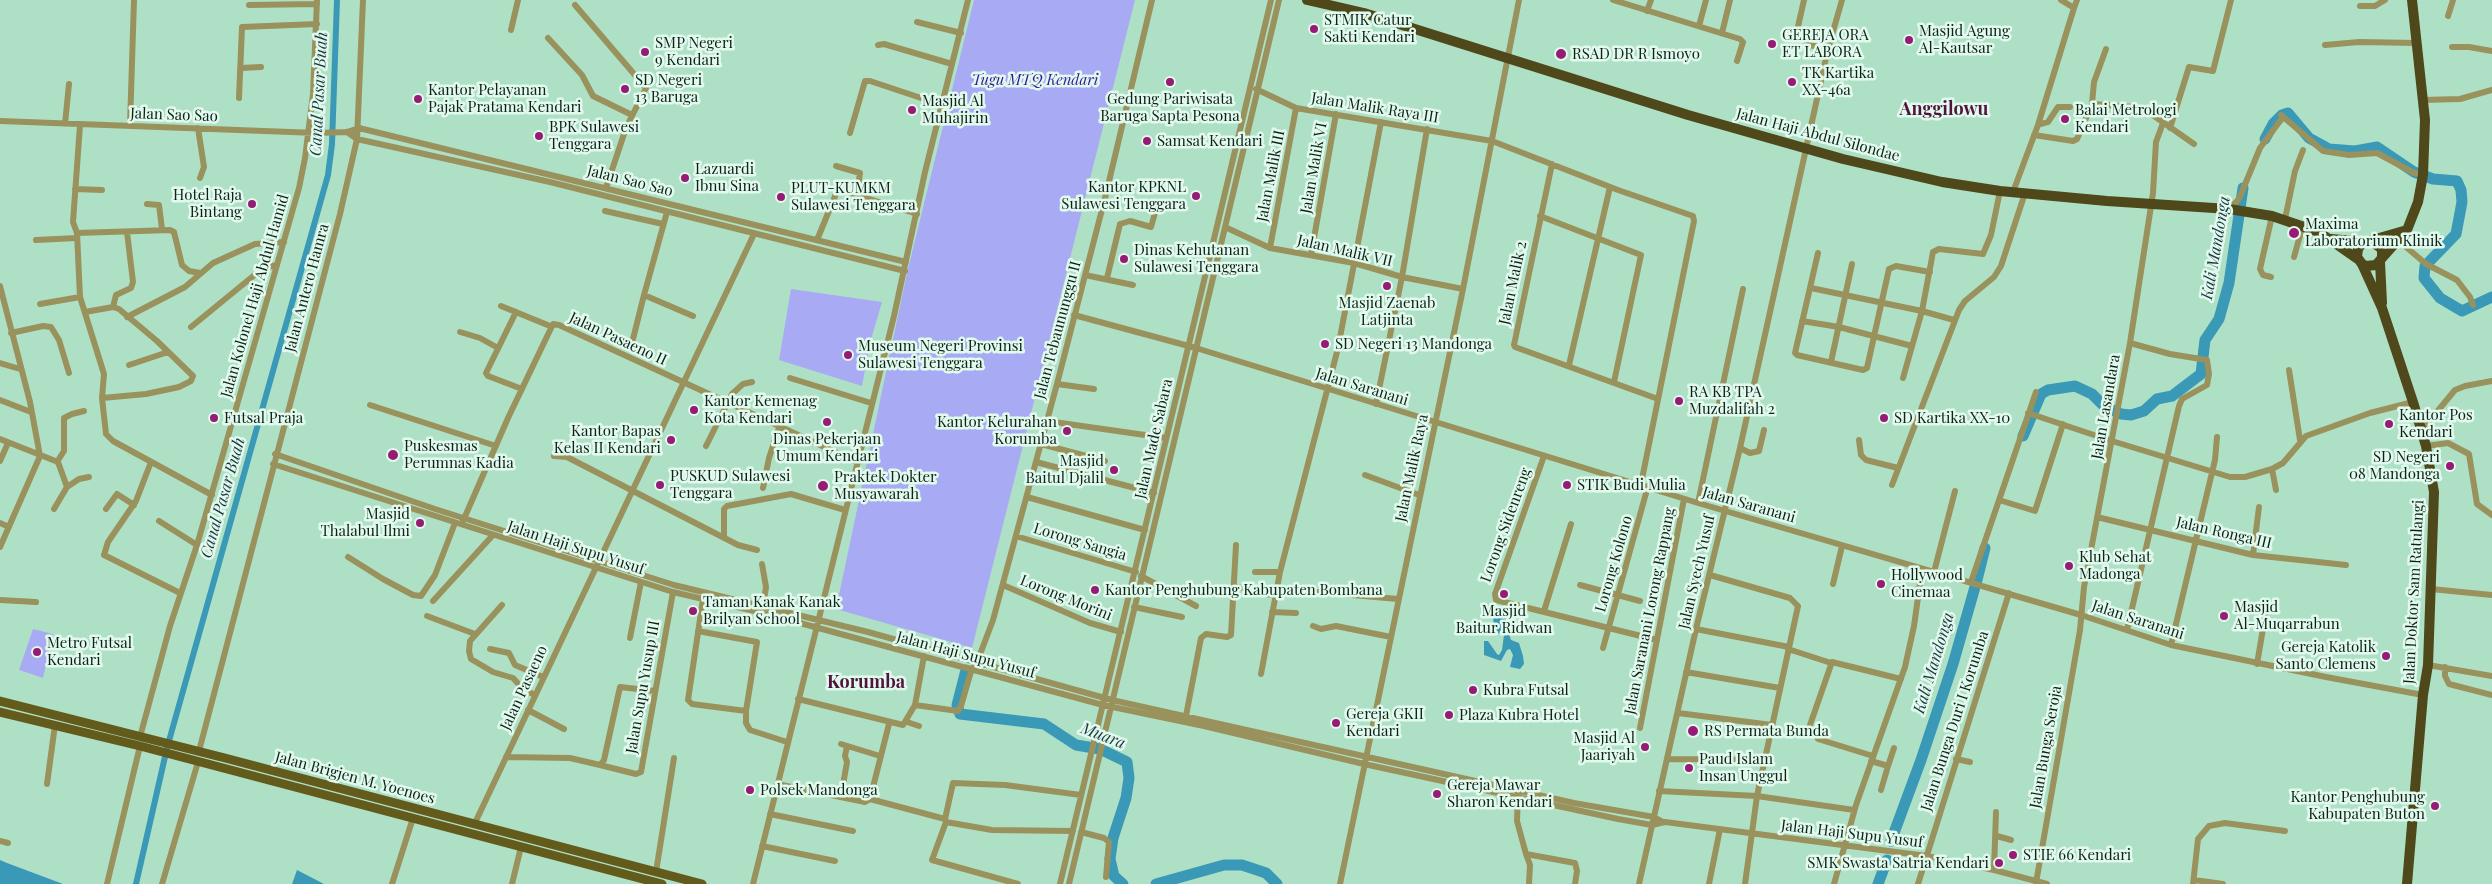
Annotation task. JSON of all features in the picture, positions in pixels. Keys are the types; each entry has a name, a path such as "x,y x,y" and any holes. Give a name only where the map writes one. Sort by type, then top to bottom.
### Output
{"highway":[{"name":"Jalan Haji Abdul Silondae","path":"1306,0 1349,9 1679,112 1808,148 1942,182 2000,191 2245,211 2285,219 2303,225 2331,239"},
{"path":"2331,239 2360,262 2371,266 2381,260 2407,230 2421,190 2425,140 2423,100 2412,0"},
{"path":"2360,262 2358,249 2368,241 2407,230"},
{"path":"2331,239 2368,241 2379,245 2381,260"},
{"name":"Jalan Doktor Sam Ratulangi","path":"2381,260 2382,308"},
{"name":"Jalan Doktor Sam Ratulangi","path":"2360,262 2382,308 2413,402 2426,446 2434,492 2428,665 2423,695 2407,884"}],"main road":[{"name":"Jalan Brigjen M. Yoenoes","path":"0,701 158,747 176,751 199,751 702,884"},
{"name":"Jalan Brigjen M. Yoenoes","path":"0,712 140,742"},
{"name":"Jalan Brigjen M. Yoenoes","path":"176,751 198,762 662,884"},
{"path":"587,864 590,854"}],"street":[{"path":"130,126 134,0"},
{"name":"Jalan Antero Hamra","path":"199,751 212,694 258,530 275,454 340,214 357,139 359,128 363,0"},
{"path":"511,30 518,0"},
{"path":"752,884 904,271 968,0"},
{"name":"Jalan Tebaununggu II","path":"915,705 958,711 988,638 1057,384 1152,0"},
{"name":"Jalan Made Sabara","path":"1147,533 1166,438 1270,0"},
{"name":"Jalan Made Sabara","path":"1105,698 1196,348 1256,89 1279,0"},
{"name":"Jalan Malik Raya","path":"1340,884 1463,289 1519,0"},
{"path":"1613,0 1722,32 1743,42 1737,61"},
{"path":"1647,11 1650,0"},
{"path":"1699,26 1706,0"},
{"path":"1722,32 1730,0"},
{"path":"1804,0 1797,31 1810,45 1828,50"},
{"name":"Jalan Syech Yusuf","path":"1639,884 1658,791 1668,759 1686,672 1740,448 1808,148 1828,50 1842,0"},
{"path":"2061,0 2074,8"},
{"path":"2013,192 2038,126 2077,0"},
{"path":"2170,128 2189,67 2214,71 2231,0"},
{"path":"2360,6 2375,6 2385,0"},
{"path":"2448,16 2453,0"},
{"path":"249,4 317,2"},
{"name":"Jalan Kolonel Haji Abdul Hamid","path":"107,884 140,742 180,594 212,495 299,188 309,132 317,2"},
{"path":"575,5 645,84 645,91 626,128 606,188"},
{"path":"917,22 961,33"},
{"path":"238,98 241,68 241,29 247,26 317,24"},
{"path":"548,38 582,75 593,96 632,115"},
{"path":"2325,45 2359,42 2417,43"},
{"path":"878,45 884,44 952,64"},
{"path":"2452,47 2492,50"},
{"path":"2034,135 2076,140 2092,104 2094,82 2106,49"},
{"path":"241,68 261,67"},
{"path":"850,133 866,81 942,105"},
{"path":"65,124 69,84"},
{"name":"Jalan Malik Raya III","path":"1256,89 1296,108 1492,141 1610,187"},
{"path":"2423,100 2460,99 2492,90"},
{"path":"2092,104 2135,107 2147,112 2194,144"},
{"path":"2038,126 2048,122 2058,107 2070,106"},
{"name":"Jalan Malik III","path":"1270,248 1296,108"},
{"name":"Jalan Malik VI","path":"1311,255 1336,114"},
{"path":"2230,209 2239,199 2260,148 2282,116 2298,127 2314,146 2323,151 2350,155 2377,153 2414,173 2423,175"},
{"name":"Jalan Sao Sao","path":"0,121 317,133 347,132 359,128 906,262"},
{"path":"1261,674 1280,572 1328,390 1381,122"},
{"name":"Jalan Lasandara","path":"2081,615 2130,343 2151,203 2156,142 2163,123"},
{"path":"80,125 73,222 77,235 80,297 104,374 102,398 106,434 113,441 212,495"},
{"path":"198,128 204,167 200,178"},
{"path":"1376,404 1402,277 1427,129"},
{"name":"Jalan Sao Sao","path":"347,132 357,139 550,182 904,271"},
{"path":"2285,219 2295,171 2303,150"},
{"name":"Jalan Malik 2","path":"1552,164 1514,345 1515,347 1569,365 1658,399"},
{"path":"836,166 860,172 857,195"},
{"path":"1569,365 1610,187"},
{"name":"Lorong Kolono","path":"1603,648 1619,594 1645,485 1658,399 1694,219 1691,215 1610,187"},
{"path":"75,188 102,190"},
{"path":"817,240 836,190 917,214"},
{"path":"1903,378 1922,311 1933,252 1937,249 1983,254 1991,235 2000,191"},
{"path":"1892,485 1954,320 1965,301 1994,277 2001,266 2025,193"},
{"path":"146,204 159,204 162,229"},
{"path":"605,211 663,224"},
{"path":"632,343 667,212"},
{"path":"1107,278 1120,224 1130,221 1151,227 1155,213"},
{"path":"1540,216 1640,254 1642,258 1614,382"},
{"path":"2271,277 2263,275 2260,269 2272,216"},
{"path":"2294,257 2303,225"},
{"name":"Jalan Malik VII","path":"1225,227 1270,248 1354,263 1402,277 1463,289"},
{"path":"36,240 162,229 174,232 185,268 200,273"},
{"path":"113,307 116,295 131,288 134,282 127,232"},
{"name":"Jalan Pasaeno","path":"474,825 754,234"},
{"path":"2399,241 2426,264 2460,283 2473,305"},
{"path":"127,317 185,287 213,263 255,244 284,242"},
{"path":"1818,253 1795,349 1796,355 1866,370 1891,267 1930,272"},
{"path":"1832,362 1852,264"},
{"path":"191,326 263,268 277,265"},
{"path":"1085,275 1107,278 1133,285"},
{"path":"0,286 40,456 0,547"},
{"path":"1811,288 1883,302 1954,320"},
{"path":"1698,503 1743,289"},
{"path":"644,295 693,316"},
{"path":"40,304 80,297"},
{"path":"501,306 550,326"},
{"path":"85,312 113,307 168,352 192,375 191,381 179,387 146,394 102,398"},
{"path":"516,312 486,375 522,389"},
{"name":"Jalan Saranani","path":"1074,315 1196,348 1544,456 1645,485 1684,499 2081,615 2171,645 2257,664 2423,695"},
{"path":"1802,321 1839,327 1912,346"},
{"path":"0,323 9,326"},
{"name":"Jalan Pasaeno II","path":"348,557 383,579 413,595 421,596 435,575 458,524 464,518 550,326 553,324 559,325 779,428 857,462"},
{"path":"11,333 43,326 51,327 59,340 69,373"},
{"path":"460,332 480,338 498,348"},
{"path":"2127,630 2180,402 2208,383 2209,363 2130,343"},
{"path":"129,365 168,352"},
{"path":"0,363 20,369"},
{"path":"2289,370 2300,440"},
{"path":"790,378 871,403"},
{"path":"2422,431 2455,390 2465,386 2492,381"},
{"path":"706,446 732,394 744,384 752,382"},
{"path":"1057,384 1094,389"},
{"path":"1973,583 2003,501 2028,413 2036,392"},
{"path":"0,400 31,412"},
{"path":"2028,413 2212,471 2230,476 2245,477 2272,469 2283,462 2300,440 2306,436 2338,423 2413,402"},
{"path":"370,405 496,446"},
{"path":"56,462 64,452 64,418 84,411"},
{"path":"1047,421 1166,438"},
{"path":"2003,501 2035,511 2063,424"},
{"path":"763,488 769,458 779,428"},
{"path":"1740,448 1750,453 1759,451 1764,430"},
{"path":"2171,645 2212,471 2217,437"},
{"path":"0,439 56,462 67,487"},
{"path":"1859,440 1861,455 1866,460 1898,468"},
{"path":"0,460 8,442"},
{"path":"2426,446 2448,443 2469,454 2477,504 2492,515"},
{"path":"1040,444 1105,460"},
{"name":"Jalan Haji Supu Yusuf","path":"275,454 673,592 924,656 1105,698 1109,704"},
{"path":"554,456 567,457 738,545 757,550"},
{"name":"Lorong Sidenreng","path":"1544,456 1495,594 1498,601 1544,611"},
{"path":"151,462 134,505 111,536 104,555 180,594"},
{"path":"1036,462 1154,493"},
{"name":"Jalan Haji Supu Yusuf","path":"273,464 493,535 674,585 818,620 975,667 1109,704 1366,756 1518,794"},
{"path":"2272,469 2276,490"},
{"path":"1365,474 1419,495"},
{"path":"54,509 67,487 79,479 89,477"},
{"path":"1934,572 1955,491"},
{"path":"106,509 117,494 134,505"},
{"path":"724,537 724,509 727,506 791,494 845,510"},
{"path":"1026,497 1147,533"},
{"name":"Jalan Saranani Lorong Rappang","path":"1640,728 1684,499"},
{"path":"2253,555 2259,507"},
{"name":"Jalan Ronga III","path":"2098,517 2253,555 2346,565"},
{"path":"159,521 197,545"},
{"path":"0,523 8,527"},
{"path":"1571,524 1544,611 1657,640"},
{"path":"432,601 493,535"},
{"name":"Lorong Sangia","path":"1016,536 1138,574 1196,606"},
{"path":"1185,719 1201,638 1206,634 1226,637 1231,635 1236,545"},
{"path":"1833,584 1842,546"},
{"path":"762,564 766,587 763,607"},
{"path":"1834,884 1854,810 1901,679 1912,638 1922,569"},
{"path":"1256,572 1280,572"},
{"name":"Jalan Made Sabara","path":"1060,884 1081,795 1109,704 1134,607 1138,574"},
{"path":"1710,575 1794,600 1798,609 1757,796 1745,884"},
{"path":"630,638 641,582"},
{"name":"Lorong Morini","path":"1003,585 1090,623 1121,632"},
{"path":"1580,585 1640,601"},
{"path":"1233,587 1244,588"},
{"path":"2431,589 2492,595"},
{"name":"Jalan Supu Yusup III","path":"600,765 609,769 640,773 673,592"},
{"path":"1317,592 1398,599"},
{"path":"1253,593 1275,595"},
{"name":"Jalan Bunga Duri I Korumba","path":"1918,884 2008,594"},
{"path":"702,599 688,700 692,704 746,711"},
{"path":"0,600 36,602"},
{"path":"502,605 476,634 469,645 470,655 474,663 513,678 523,690 535,695"},
{"path":"1134,607 1182,617"},
{"path":"2257,664 2266,611"},
{"path":"1272,612 1296,613"},
{"name":"Jalan Bunga Seroja","path":"2036,882 2081,615"},
{"path":"427,616 476,634"},
{"path":"1314,626 1321,629 1336,626 1391,637"},
{"path":"1696,629 1789,648 1831,663 1901,679"},
{"path":"698,631 757,642 746,711 746,723 750,730 787,742"},
{"path":"490,648 509,653 515,665 543,677"},
{"path":"798,699 900,726 907,722 912,707 915,705 924,656"},
{"path":"1810,725 1831,663"},
{"path":"2428,665 2492,676"},
{"path":"2445,667 2444,676 2448,684 2492,695"},
{"path":"1686,672 1780,688"},
{"path":"506,757 570,758 600,765 604,760 620,687 655,691"},
{"name":"Jalan Made Sabara","path":"1068,884 1104,738 1109,704"},
{"path":"528,710 564,729"},
{"path":"1678,713 1772,725"},
{"name":"Jalan Haji Supu Yusuf","path":"1185,719 1364,764 1653,821 1927,856 1994,870 2047,884"},
{"path":"907,722 919,726"},
{"path":"870,799 888,724"},
{"path":"48,784 56,725"},
{"path":"1818,739 1872,758 1888,766"},
{"path":"841,796 847,762 844,745 880,756"},
{"path":"1881,790 1894,748"},
{"path":"656,872 674,758"},
{"path":"1668,759 1764,760"},
{"path":"1956,759 1970,762"},
{"path":"162,884 198,762"},
{"path":"1018,884 933,861 932,857 946,821 953,783 1005,785 1081,795"},
{"path":"777,784 865,802 870,799 964,827 992,830 1073,831"},
{"path":"1658,791 1757,796 1854,810"},
{"path":"1518,794 1517,821 1530,866 1529,884"},
{"path":"1994,870 1996,812"},
{"path":"770,814 853,831"},
{"path":"392,884 413,818"},
{"path":"2223,884 2194,882 2198,839 2209,826 2225,822 2285,831"},
{"path":"1709,884 1720,829"},
{"path":"1081,832 1104,838 1109,842 1104,871 1106,877"},
{"path":"1996,836 2011,840"},
{"path":"0,841 8,843"},
{"path":"512,884 521,846"},
{"path":"762,846 836,861"},
{"path":"1526,854 1575,863 1577,868 1575,884"}],"green space":[{"name":"Tugu MTQ Kendari","path":"974,0 1135,0 972,648 836,609 907,273"},
{"path":"791,289 882,302 870,343 862,386 779,360"},
{"name":"Metro Futsal Kendari","path":"33,629 53,634 43,678 19,670"}],"shaded area":[{"path":"1502,610 1513,620 1509,623 1508,631 1511,640 1519,643 1524,664 1520,669 1510,667 1513,655 1510,649 1507,650 1501,661 1484,655 1484,641 1488,641 1499,655 1502,650 1504,635 1494,632 1490,634 1495,628 1493,619"},
{"path":"0,860 7,863 63,884 0,884"},
{"path":"297,870 324,884 292,884"}],"waterway":[{"name":"Canal Pasar Buah","path":"136,884 167,748 328,175 332,144 337,0"},
{"name":"Kali Mandonga","path":"2265,139 2273,124 2282,115 2288,113 2309,138 2329,149 2355,151 2377,147 2414,172 2433,179 2457,181 2461,190 2462,202 2456,234 2425,266 2424,278 2440,298 2462,311 2492,297"},
{"name":"Kali Mandonga","path":"2023,436 2041,394 2048,390 2075,386 2092,394 2104,406 2121,414 2131,415 2144,411 2157,399 2172,396 2201,374 2205,340 2219,319 2229,283 2243,188"},
{"name":"Kali Mandonga","path":"1891,841 1921,760 1953,664 1985,548"},
{"name":"Muara","path":"966,670 957,705 960,714 1044,724 1076,745 1100,749 1127,762 1129,778 1126,798 1113,838 1110,859 1114,876 1123,884"},
{"name":"Kali Mandonga","path":"1878,884 1887,860"},
{"name":"Muara","path":"1156,884 1224,865 1242,865 1266,873 1277,884"}],"place":[{"name":"STMIK Catur Sakti Kendari","path":"1314,29"},
{"name":"Masjid Agung Al-Kautsar","path":"1909,40"},
{"name":"GEREJA ORA ET LABORA","path":"1772,44"},
{"name":"SMP Negeri 9 Kendari","path":"645,52"},
{"name":"RSAD DR R Ismoyo","path":"1561,54"},
{"name":"Gedung Pariwisata Baruga Sapta Pesona","path":"1170,82"},
{"name":"TK Kartika XX-46a","path":"1792,82"},
{"name":"SD Negeri 13 Baruga","path":"625,89"},
{"name":"Kantor Pelayanan Pajak Pratama Kendari","path":"418,99"},
{"name":"Masjid Al Muhajirin","path":"912,110"},
{"name":"Balai Metrologi Kendari","path":"2065,119"},
{"name":"BPK Sulawesi Tenggara","path":"539,136"},
{"name":"Samsat Kendari","path":"1147,141"},
{"name":"Lazuardi Ibnu Sina","path":"685,178"},
{"name":"Kantor KPKNL Sulawesi Tenggara","path":"1196,196"},
{"name":"PLUT-KUMKM Sulawesi Tenggara","path":"781,197"},
{"name":"Hotel Raja Bintang","path":"252,204"},
{"name":"Maxima Laboratorium Klinik","path":"2294,233"},
{"name":"Dinas Kehutanan Sulawesi Tenggara","path":"1124,259"},
{"name":"Masjid Zaenab Latjinta","path":"1387,286"},
{"name":"SD Negeri 13 Mandonga","path":"1325,344"},
{"name":"Museum Negeri Provinsi Sulawesi Tenggara","path":"848,355"},
{"name":"RA KB TPA Muzdalifah 2","path":"1679,401"},
{"name":"Kantor Kemenag Kota Kendari","path":"694,410"},
{"name":"Futsal Praja","path":"214,418"},
{"name":"SD Kartika XX-10","path":"1884,418"},
{"name":"Dinas Pekerjaan Umum Kendari","path":"827,422"},
{"name":"Kantor Pos Kendari","path":"2389,424"},
{"name":"Kantor Kelurahan Korumba","path":"1067,431"},
{"name":"Kantor Bapas Kelas II Kendari","path":"671,440"},
{"name":"Puskesmas Perumnas Kadia","path":"393,455"},
{"name":"SD Negeri 08 Mandonga","path":"2450,466"},
{"name":"Masjid Baitul Djalil","path":"1114,470"},
{"name":"PUSKUD Sulawesi Tenggara","path":"660,485"},
{"name":"STIK Budi Mulia","path":"1567,485"},
{"name":"Praktek Dokter Musyawarah","path":"823,486"},
{"name":"Masjid Thalabul Ilmi","path":"420,523"},
{"name":"Klub Sehat Madonga","path":"2069,566"},
{"name":"Hollywood Cinemaa","path":"1881,584"},
{"name":"Kantor Penghubung Kabupaten Bombana","path":"1095,590"},
{"name":"Masjid Baitur Ridwan","path":"1504,594"},
{"name":"Taman Kanak Kanak Brilyan School","path":"693,611"},
{"name":"Masjid Al-Muqarrabun","path":"2224,616"},
{"name":"Metro Futsal Kendari","path":"37,652"},
{"name":"Gereja Katolik Santo Clemens","path":"2386,656"},
{"name":"Kubra Futsal","path":"1473,690"},
{"name":"Plaza Kubra Hotel","path":"1449,715"},
{"name":"Gereja GKII Kendari","path":"1336,723"},
{"name":"RS Permata Bunda","path":"1693,731"},
{"name":"Masjid Al Jaariyah","path":"1645,747"},
{"name":"Paud Islam Insan Unggul","path":"1689,768"},
{"name":"Polsek Mandonga","path":"750,790"},
{"name":"Gereja Mawar Sharon Kendari","path":"1437,794"},
{"name":"Kantor Penghubung Kabupaten Buton","path":"2435,806"},
{"name":"STIE 66 Kendari","path":"2013,855"},
{"name":"SMK Swasta Satria Kendari","path":"1999,863"}],"district":[{"name":"Anggilowu","path":"1944,109"},
{"name":"Korumba","path":"866,682"}]}
